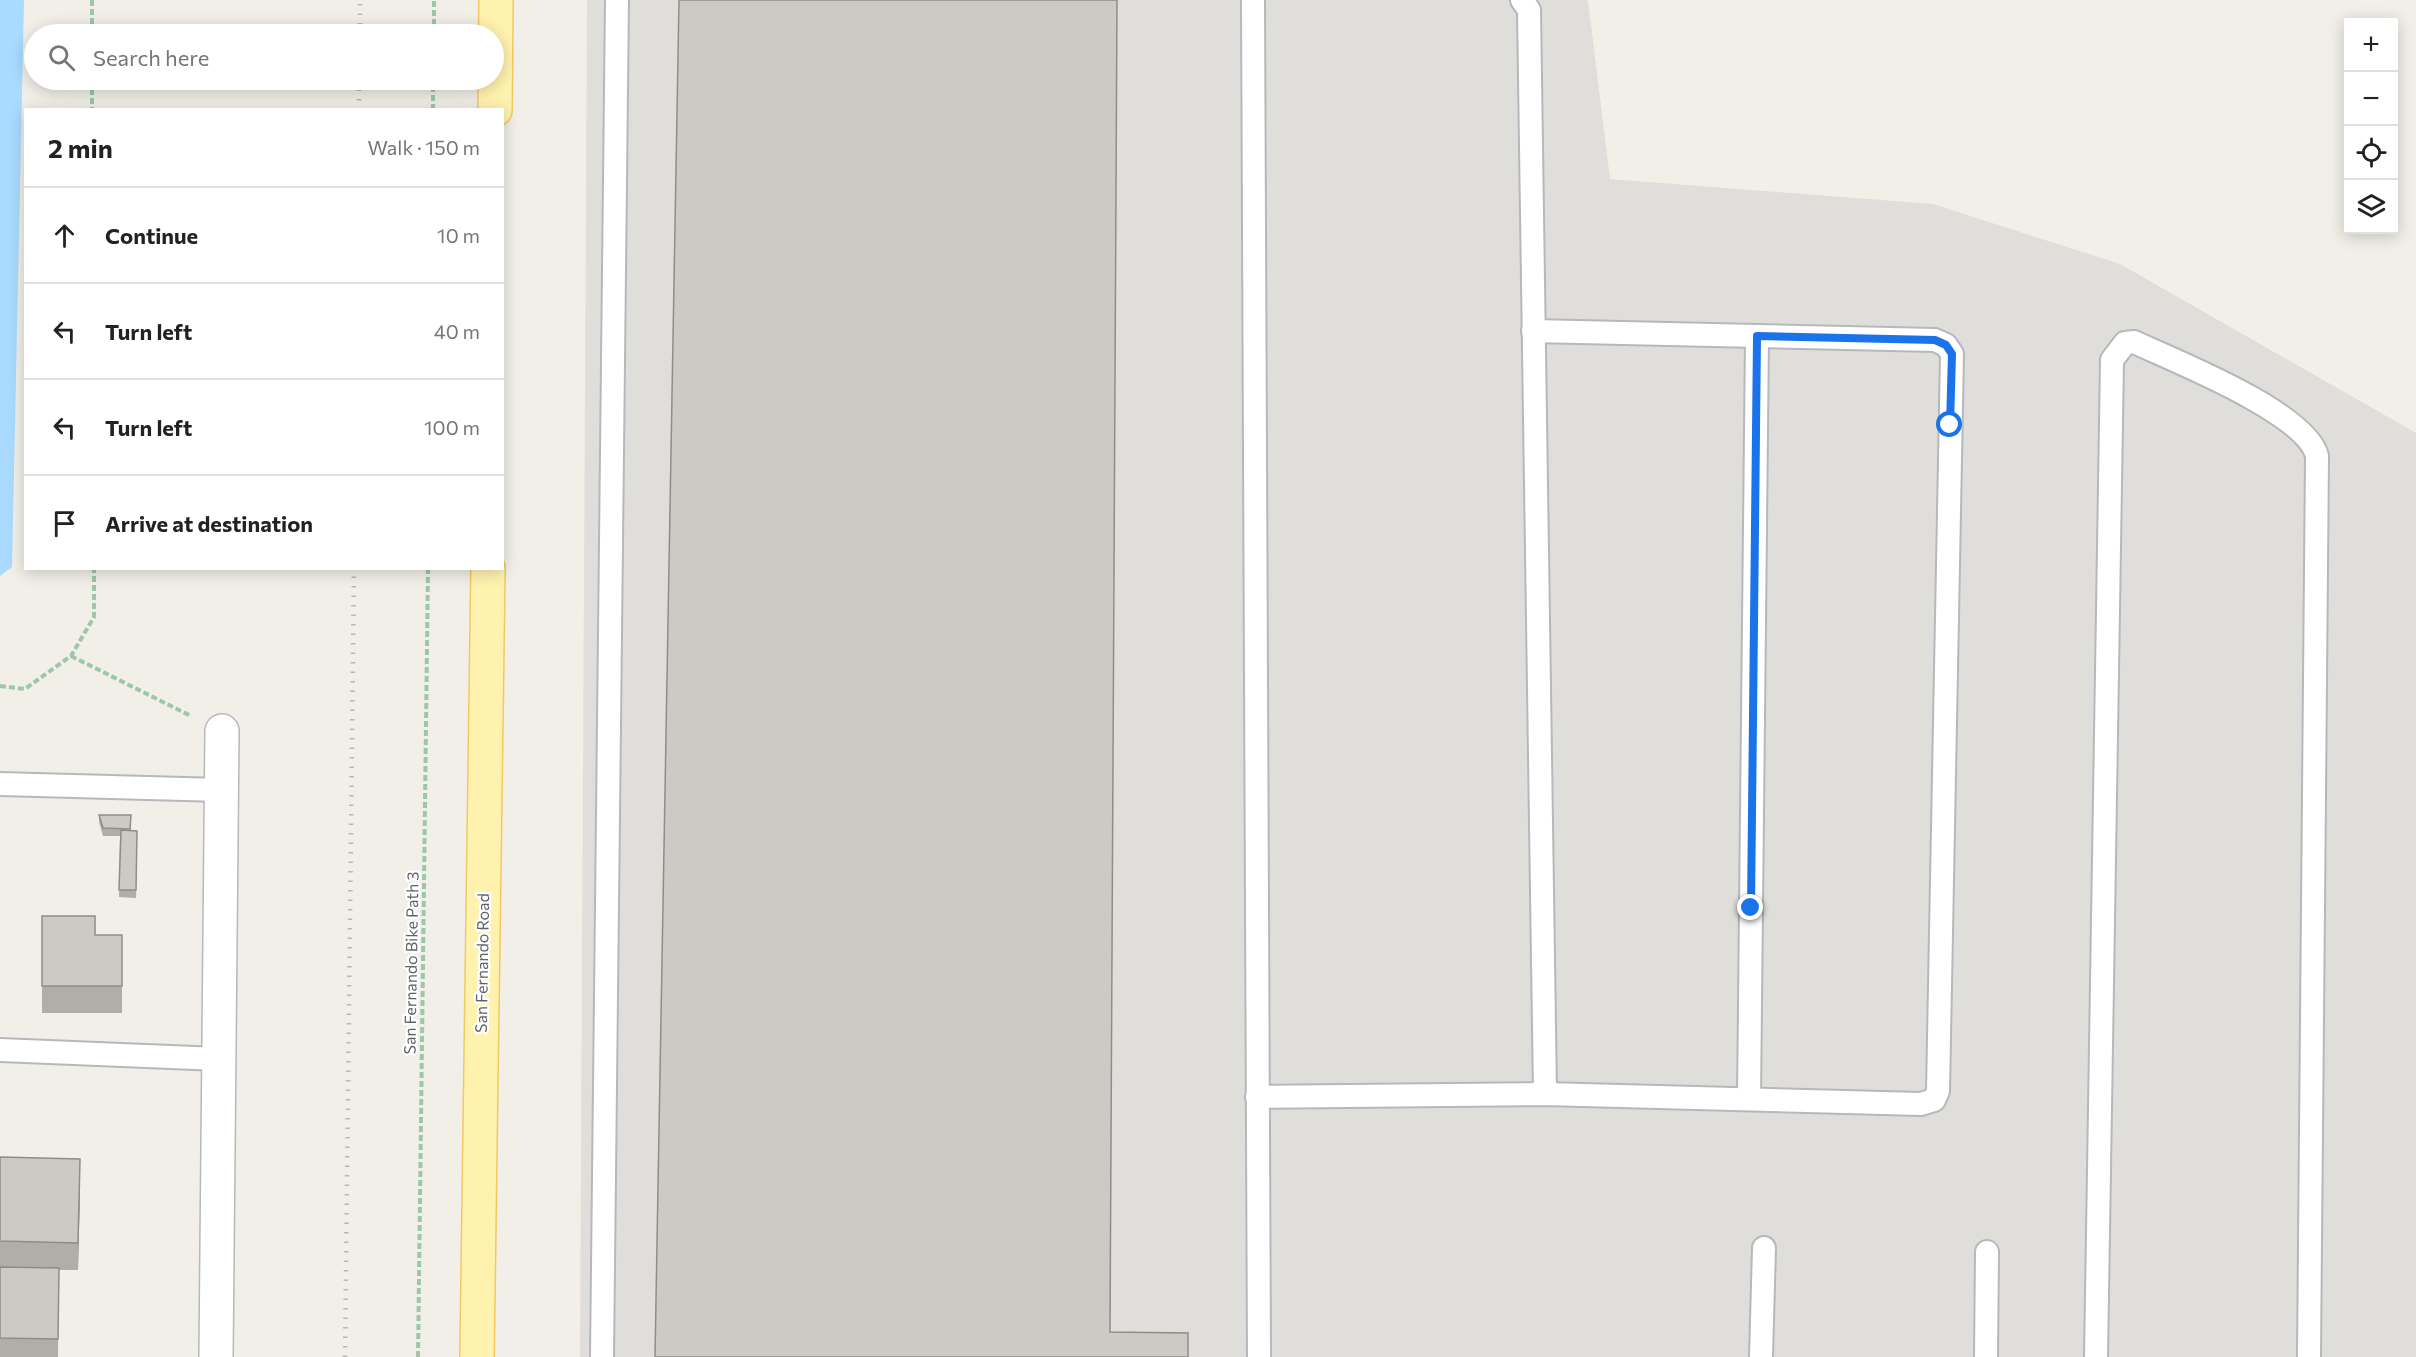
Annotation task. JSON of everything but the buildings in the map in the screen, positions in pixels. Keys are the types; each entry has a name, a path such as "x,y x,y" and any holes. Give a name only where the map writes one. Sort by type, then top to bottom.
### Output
{"main road":[{"path":"496,0 496,24"},
{"path":"495,90 495,108"},
{"name":"San Fernando Road","path":"477,1357 488,570"}],"street":[{"path":"216,1357 222,731"}],"lane":[{"path":"602,1357 617,0"},
{"path":"1253,0 1259,1357"},
{"path":"1522,0 1529,10 1545,1094"},
{"path":"1257,1097 1545,1094 1921,1104 1934,1100 1938,1091 1952,354 1946,345 1935,340 1533,331"},
{"path":"1749,1099 1757,336"},
{"path":"2096,1357 2112,360 2125,343 2134,342 2271,407 2308,438 2317,456 2309,1357"},
{"path":"0,784 221,790"},
{"path":"0,1050 219,1059"},
{"path":"1761,1357 1764,1248"},
{"path":"1986,1357 1987,1252"}],"path":[{"path":"92,0 92,24"},
{"path":"434,0 434,24"},
{"path":"92,90 92,108"},
{"path":"433,108 434,90"},
{"path":"0,687 25,689 71,656 94,617 94,570"},
{"name":"San Fernando Bike Path 3","path":"418,1357 428,570"},
{"path":"71,656 222,731"}],"shaded area":[{"path":"587,0 1588,0 1610,179 1933,204 2120,264 2416,433 2416,1357 580,1357"}],"water":[{"path":"0,0 24,0 12,567 0,576"}],"railway":[{"path":"360,0 360,24"},
{"path":"359,90 359,108"},
{"path":"345,1357 354,570"}],"route":[{"path":"1751,908 1757,336 1935,340 1946,345 1952,354 1950,425"}]}
